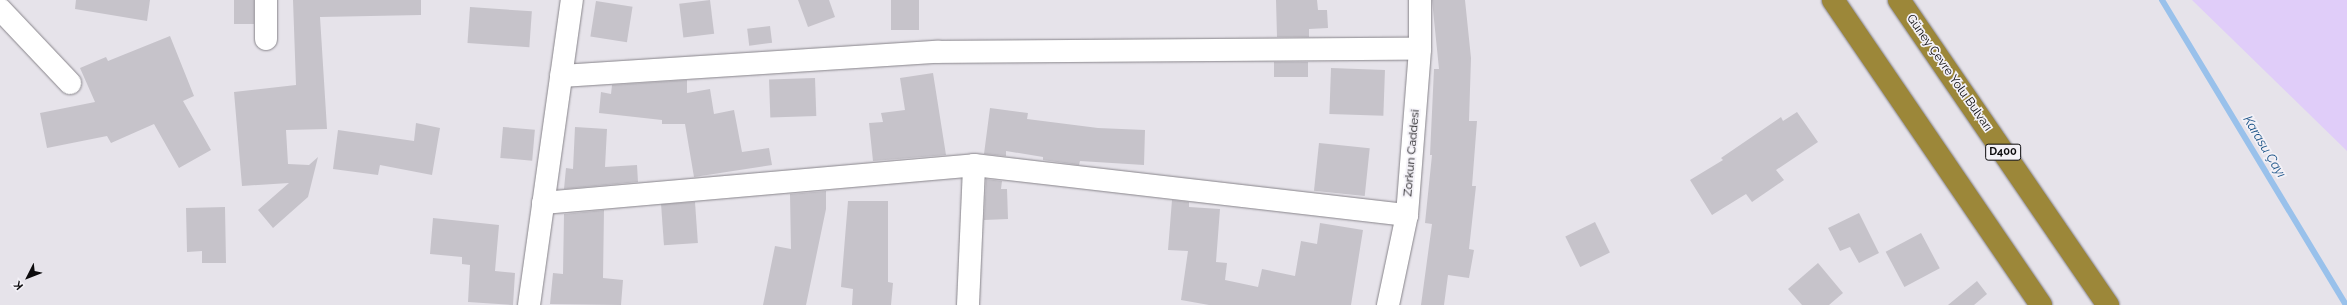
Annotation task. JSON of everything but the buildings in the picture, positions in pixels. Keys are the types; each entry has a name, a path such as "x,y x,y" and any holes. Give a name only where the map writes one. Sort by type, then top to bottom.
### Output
{"highway":[{"path":"1833,0 2041,305"},
{"name":"Güney Çevre Yolu Bulvarı","path":"1898,0 2108,305"}],"street":[{"path":"266,0 266,38"},
{"path":"529,305 572,0"},
{"name":"Zorkun Caddesi","path":"1388,305 1406,215 1420,49 1420,0"},
{"path":"0,9 70,83"},
{"path":"561,76 937,52 1420,49"},
{"path":"543,203 974,165 1406,215"},
{"path":"968,305 974,165"}],"shaded area":[{"path":"2192,0 2347,0 2347,151 2229,36"}],"waterway":[{"name":"Karasu Çayı","path":"2162,0 2346,305"}]}
